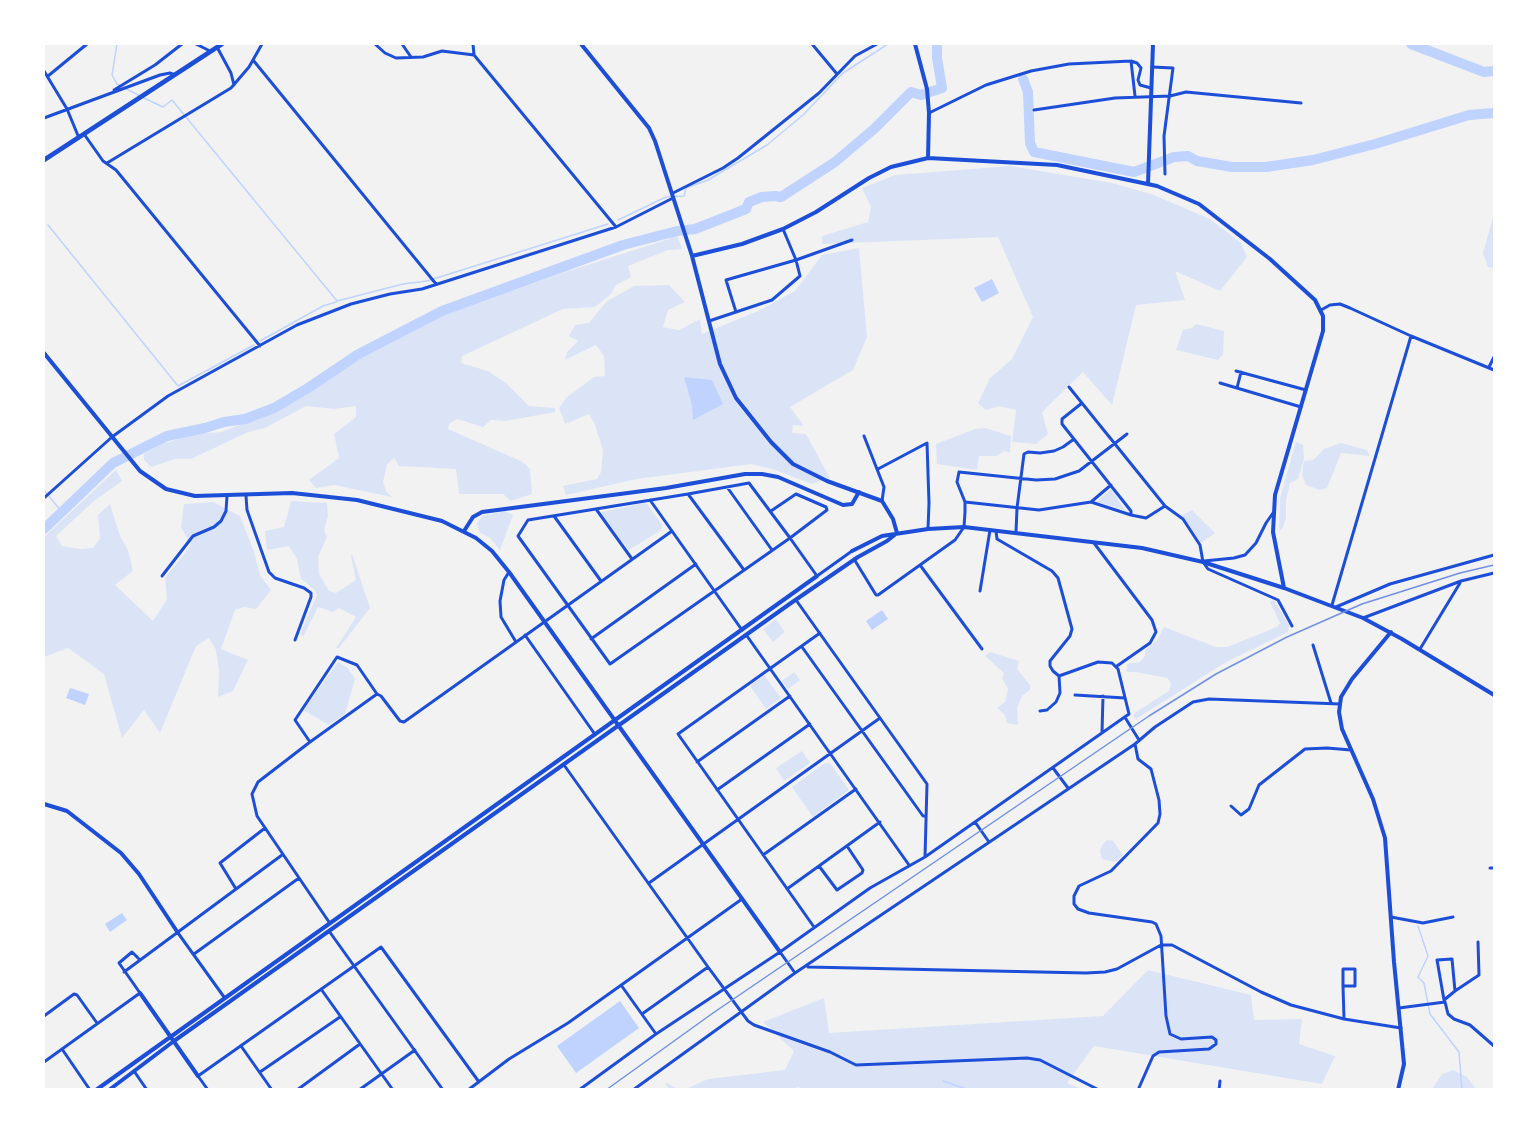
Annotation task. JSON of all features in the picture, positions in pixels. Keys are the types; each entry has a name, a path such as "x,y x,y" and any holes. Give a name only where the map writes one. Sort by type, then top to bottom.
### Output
{"main road":[{"path":"44,160 219,45"}],"street":[{"path":"48,76 87,44"},
{"path":"119,89 182,44"},
{"path":"196,44 210,51"},
{"path":"107,163 234,85 262,44"},
{"path":"375,44 389,56 423,57 442,51 474,55"},
{"path":"402,44 411,57"},
{"path":"472,44 474,55 616,227"},
{"path":"581,44 649,128 661,154 692,256 720,364 736,398 771,442 794,464 827,481 882,501 893,519 897,533"},
{"path":"812,44 837,74"},
{"path":"45,496 168,396 297,325 331,310 370,298 435,283 616,227 674,197 738,158 819,93 855,56 877,44"},
{"path":"915,44 927,89 928,158"},
{"path":"1148,184 1153,44"},
{"path":"219,45 234,85"},
{"path":"442,51 443,46"},
{"path":"253,60 435,283"},
{"path":"929,113 986,85 1030,71 1089,61 1137,63 1141,68 1138,80 1140,85 1151,88"},
{"path":"1131,61 1135,96"},
{"path":"1152,67 1173,68 1164,136 1165,174"},
{"path":"44,71 82,136 102,162 116,170 260,346"},
{"path":"44,118 160,75 170,73 175,75"},
{"path":"1034,110 1135,96 1170,96 1186,92 1301,103"},
{"path":"692,256 742,244 783,229 816,212 869,178 891,168 928,158 1058,165 1148,184 1184,196 1228,225 1270,259 1315,300 1321,310 1324,326 1275,495 1274,540 1284,588"},
{"path":"709,321 776,298 800,276 783,229"},
{"path":"736,312 726,280 796,260 852,240"},
{"path":"1321,310 1330,305 1340,304 1494,370"},
{"path":"1336,607 1411,336"},
{"path":"44,353 140,471 159,485 175,492 195,496 292,493 357,500 417,514 464,531 492,551 795,973"},
{"path":"1490,367 1494,357"},
{"path":"1236,371 1306,390"},
{"path":"1237,388 1241,372"},
{"path":"1220,383 1301,407"},
{"path":"1069,387 1166,507 1182,518 1197,541 1203,562 1208,569 1278,600 1293,626"},
{"path":"1082,403 1062,420 1062,424 1131,511 1131,514"},
{"path":"854,559 876,595 879,595 955,540 964,527 965,502 957,482 957,475 960,472 1055,479 1073,474 1127,434"},
{"path":"864,436 884,487 882,501"},
{"path":"1016,532 1020,478 1025,453 1054,451 1074,439"},
{"path":"878,469 927,443 928,529"},
{"path":"464,531 473,517 482,512 666,489 745,474 778,477 843,505 852,504 859,492"},
{"path":"771,511 796,494 826,507 825,512 790,538 612,664 608,663 518,536 528,520 748,483 751,484 771,511 790,538 818,576"},
{"path":"1091,502 1111,485"},
{"path":"727,487 772,550"},
{"path":"688,494 744,570"},
{"path":"162,576 193,537 221,521 226,511 226,496"},
{"path":"246,496 247,510 269,572 275,578 304,588 310,593 311,597 295,640"},
{"path":"650,500 742,630"},
{"path":"965,502 1039,510 1091,502 1146,518 1166,507"},
{"path":"596,509 632,559"},
{"path":"1203,562 1245,555 1256,543 1274,513"},
{"path":"554,516 601,581"},
{"path":"96,1089 852,551 882,536 928,529 964,527 1137,547 1203,562 1284,588 1363,618 1391,632 1494,695"},
{"path":"980,591 990,530"},
{"path":"310,742 295,720 337,657 357,664 377,694 400,721 404,722 672,531"},
{"path":"996,531 998,539 1052,571 1058,578 1072,629 1070,636 1050,661 1050,666 1059,676 1060,693 1056,702 1047,710 1040,711"},
{"path":"109,1089 854,559 897,533"},
{"path":"1093,542 1152,620 1156,632 1150,643 1116,666"},
{"path":"1336,607 1390,584 1494,557"},
{"path":"591,639 696,564"},
{"path":"920,565 982,649"},
{"path":"509,572 504,580 500,603 501,617 516,642"},
{"path":"1363,618 1461,581 1494,573"},
{"path":"1420,650 1461,581"},
{"path":"796,600 927,784 925,857"},
{"path":"1391,632 1344,691 1340,704 1340,722 1373,799 1385,838 1404,1064 1398,1089"},
{"path":"814,927 678,734 820,633"},
{"path":"525,635 594,733"},
{"path":"747,636 909,865"},
{"path":"1313,645 1331,703"},
{"path":"802,646 923,816 927,816"},
{"path":"579,1089 876,884 925,857 1129,714 1116,666 1109,662 1098,662 1059,676"},
{"path":"329,922 255,812 252,798 255,787 262,778 377,694"},
{"path":"1075,695 1125,698"},
{"path":"697,762 790,696"},
{"path":"1102,734 1103,696"},
{"path":"633,1089 795,973 1135,744 1177,711 1193,702 1209,699 1340,704"},
{"path":"649,884 880,718"},
{"path":"1125,718 1139,740"},
{"path":"717,790 810,724"},
{"path":"1135,744 1138,759 1151,770 1159,800 1158,823 1111,871 1079,886 1074,897 1074,904 1078,909 1089,913 1152,922 1159,928 1166,1016 1170,1034 1181,1039 1212,1037 1216,1040 1216,1044 1209,1049 1159,1052 1153,1056 1138,1089"},
{"path":"1231,806 1241,815 1249,809 1259,785 1305,749 1351,750"},
{"path":"564,765 708,967 741,1011 754,1024 830,1052 856,1065 1027,1058 1040,1060 1099,1089"},
{"path":"1053,768 1068,788"},
{"path":"763,855 856,789"},
{"path":"44,804 67,812 121,853 139,874 177,933 224,997"},
{"path":"787,889 880,822"},
{"path":"975,822 989,842"},
{"path":"236,890 220,863 265,828"},
{"path":"819,866 837,890 862,873 862,868 847,846"},
{"path":"124,972 282,855"},
{"path":"194,954 299,878"},
{"path":"468,1089 509,1059 568,1023 742,899"},
{"path":"1391,917 1423,923 1453,918"},
{"path":"329,931 443,1089"},
{"path":"1399,1008 1445,1001 1455,991 1479,975 1478,942"},
{"path":"806,967 1086,974 1116,969 1161,945 1172,945 1291,1005 1344,1019 1401,1028"},
{"path":"198,1076 378,947 383,947 478,1082"},
{"path":"140,960 131,952 119,962 208,1089"},
{"path":"1455,991 1452,959 1437,960 1448,1014 1470,1025 1494,1046"},
{"path":"642,1014 708,967"},
{"path":"1343,986 1355,986 1355,969 1343,969 1343,986 1344,1019"},
{"path":"621,985 656,1034"},
{"path":"321,989 393,1089"},
{"path":"44,1062 140,993"},
{"path":"44,1016 74,994 97,1023"},
{"path":"260,1072 340,1017"},
{"path":"297,1089 360,1044"},
{"path":"241,1046 272,1089"},
{"path":"61,1049 90,1089"},
{"path":"359,1089 415,1050"},
{"path":"134,1071 147,1089"},
{"path":"1219,1089 1220,1081"},
{"path":"640,1084 644,1089"}],"shaded area":[{"path":"1010,166 1112,183 1154,195 1210,219 1241,243 1247,257 1220,291 1175,271 1185,300 1136,305 1112,405 1083,372 1042,412 1048,434 1036,444 1012,442 1016,410 999,406 986,410 978,403 990,378 1012,359 1033,317 998,237 822,244 822,236 868,222 871,207 862,188 895,175"},
{"path":"1494,214 1494,268 1488,267 1483,253"},
{"path":"677,235 682,249 668,250 628,266 631,277 616,285 611,294 595,307 563,309 462,356 461,363 488,371 506,383 529,406 555,408 555,412 506,421 491,420 483,427 457,419 449,424 448,429 523,462 530,469 532,494 511,501 503,494 459,494 456,469 399,466 394,458 387,464 383,482 386,491 392,497 334,485 316,488 309,480 339,458 334,434 356,417 356,406 334,409 306,406 265,428 248,432 191,459 175,459 151,467 144,460 144,454 162,444 194,434 221,432 270,414 308,393 347,366 445,315"},
{"path":"859,248 867,337 853,370 790,407 804,426 793,425 792,433 806,434 830,478 812,484 751,464 637,479 566,495 563,486 597,479 601,472 603,450 589,414 565,424 559,408 566,398 594,377 605,376 604,356 596,345 565,360 567,352 578,341 569,336 575,325 589,323 606,302 634,286 669,285 685,302 668,310 663,327 679,330 700,319 702,334 758,311 795,291 822,255"},
{"path":"1196,324 1224,331 1223,354 1218,360 1176,350 1183,330 1192,328"},
{"path":"985,428 1011,436 1010,453 1005,451 996,456 979,456 977,470 937,464 936,444 975,429"},
{"path":"1296,442 1303,445 1304,459 1298,479 1290,483 1286,500 1286,518 1279,532 1280,498"},
{"path":"1341,443 1367,450 1370,456 1341,453 1327,488 1320,490 1306,485 1302,475 1304,461 1313,460 1324,449"},
{"path":"116,470 122,481 94,501 56,536 62,546 80,549 93,548 100,538 98,515 110,504 120,536 128,550 133,571 115,585 153,621 167,599 165,578 191,545 181,527 184,504 213,502 240,516 260,575 271,590 256,609 244,607 235,610 221,649 248,660 233,691 218,697 219,671 216,650 209,638 196,646 160,733 144,710 122,738 104,674 68,648 44,657 44,537"},
{"path":"1111,489 1125,510 1096,502"},
{"path":"291,501 327,503 328,516 324,530 327,537 318,557 319,574 329,591 336,593 356,580 352,554 370,608 339,648 336,648 356,617 339,608 333,612 318,607 303,637 300,634 317,595 315,590 301,579 297,559 289,546 267,550 265,531 284,527"},
{"path":"644,503 662,525 661,530 629,550 601,514"},
{"path":"1192,510 1215,533 1201,543 1182,515"},
{"path":"505,511 513,515 500,550 489,537 480,533 477,524 482,516"},
{"path":"1274,600 1289,625 1288,632 1226,662 1136,719 1133,715 1169,691 1171,683 1167,678 1127,672 1127,664 1140,662 1145,656 1145,650 1157,640 1164,627 1216,647 1227,647 1277,627 1280,623 1270,602"},
{"path":"776,619 785,632 773,642 763,629"},
{"path":"990,652 1019,661 1017,669 1030,685 1030,690 1022,696 1017,708 1018,725 1007,723 1005,715 997,708 1005,702 1008,689 1002,678 1004,673 985,656"},
{"path":"338,662 348,668 355,679 345,714 329,725 303,710"},
{"path":"794,672 800,680 788,689 782,681"},
{"path":"764,675 781,698 766,709 750,686"},
{"path":"802,751 810,763 784,781 776,768"},
{"path":"825,763 830,763 849,790 813,817 792,787"},
{"path":"1107,840 1113,841 1123,855 1116,862 1102,859 1100,851"},
{"path":"1148,970 1251,995 1254,1020 1302,1019 1299,1044 1335,1056 1322,1084 1094,1046 1067,1083 1082,1089 801,1090 798,1087 790,1090 669,1090 665,1082 676,1088 688,1088 708,1079 785,1070 794,1051 763,1022 824,998 829,1033 1103,1016"},
{"path":"1453,1070 1467,1077 1476,1089 1432,1089 1442,1074"}],"water":[{"path":"992,279 999,293 982,302 974,288"},
{"path":"684,377 712,380 723,404 693,420 692,405"},
{"path":"882,610 888,619 872,630 866,621"},
{"path":"70,688 89,694 85,705 66,698"},
{"path":"122,913 127,920 110,932 105,924"},
{"path":"620,1001 639,1028 576,1073 557,1046"}],"waterway":[{"path":"117,44 112,75 117,84 140,96"},
{"path":"618,220 666,197 684,196 686,188 708,180 767,145 803,115 843,73 888,44"},
{"path":"44,529 113,463 167,436 245,419 274,408 357,355 442,311 623,245 677,231 695,229 746,209 749,202 762,197 781,197 835,162 874,129 911,92 921,95 942,88 937,44"},
{"path":"1411,44 1484,72 1494,71"},
{"path":"1023,79 1028,92 1030,143 1034,152 1134,172 1174,157 1188,156 1197,161 1232,167 1266,167 1313,160 1375,144 1469,115 1494,113"},
{"path":"144,98 163,107 172,100 337,301 403,284 427,281 608,224"},
{"path":"48,225 178,386 254,345"},
{"path":"260,341 323,306 336,302"},
{"path":"44,490 61,511"},
{"path":"1418,926 1428,956 1418,977 1424,983 1430,1014 1459,1052 1462,1090"},
{"path":"943,1081 969,1090"}],"railway":[{"path":"606,1090 713,1013 1149,716 1216,674 1287,637 1362,604 1460,573 1494,565"}]}
